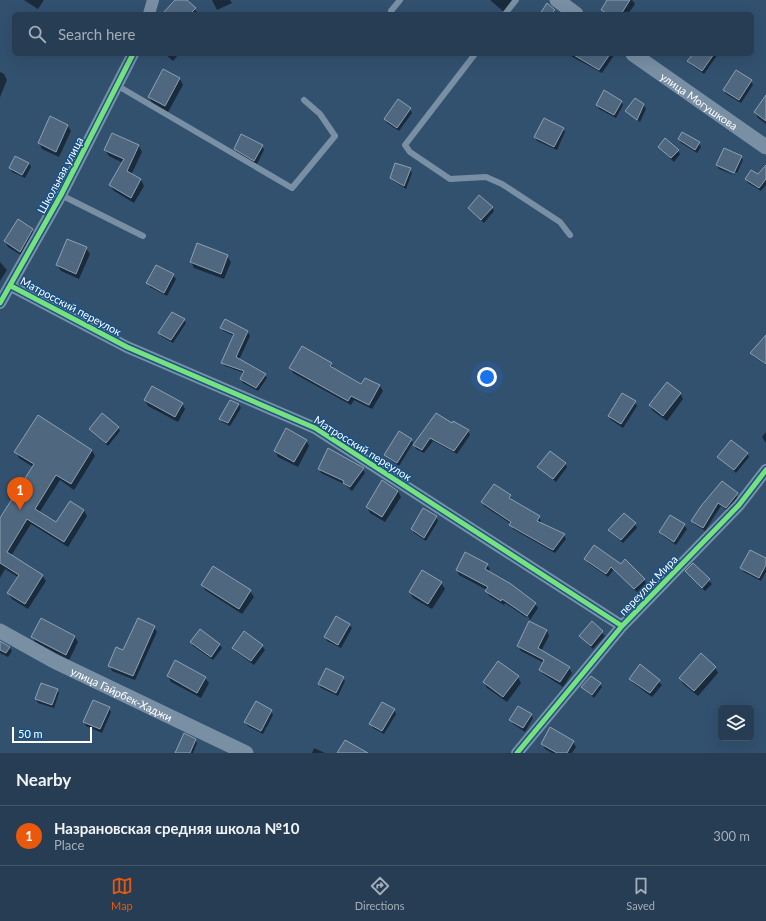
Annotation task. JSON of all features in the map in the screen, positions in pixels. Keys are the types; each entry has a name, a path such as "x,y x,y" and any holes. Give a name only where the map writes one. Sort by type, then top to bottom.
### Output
{"street":[{"path":"150,12 153,0"},
{"path":"556,0 573,12"},
{"name":"Школьная улица","path":"0,303 11,286 61,195 132,56"},
{"name":"улица Могушкова","path":"636,56 766,147"},
{"name":"Матросский переулок","path":"11,286 127,347 314,428 622,626"},
{"name":"переулок Мира","path":"517,753 622,626 740,505 766,470"},
{"name":"улица Гайрбек-Хаджи","path":"0,631 54,661 246,753"}],"lane":[{"path":"391,11 400,0"},
{"path":"507,12 516,0"},
{"path":"473,56 405,146 410,152 450,179 486,177 502,184 560,222 570,235"},
{"path":"118,86 292,188 334,136 320,114 304,100"},
{"path":"61,195 142,236"}],"building":[{"path":"175,0 187,0 196,8 192,12 164,12"},
{"path":"607,0 630,0 622,12 604,12 601,10"},
{"path":"547,3 555,10 553,12 541,12"},
{"path":"575,56 609,56 599,70"},
{"path":"691,56 713,56 702,71 687,61"},
{"path":"163,69 180,78 165,106 148,97"},
{"path":"736,70 752,80 739,100 723,90"},
{"path":"604,90 622,101 614,115 596,105"},
{"path":"766,95 766,121 754,112"},
{"path":"635,98 644,104 637,120 625,111"},
{"path":"398,99 411,108 397,128 384,119"},
{"path":"50,116 68,125 56,152 38,143"},
{"path":"544,118 564,128 554,147 534,137"},
{"path":"682,132 700,142 695,150 678,139"},
{"path":"112,133 139,145 127,171 141,179 131,198 109,185 124,159 104,150"},
{"path":"241,134 263,145 254,161 234,149"},
{"path":"665,138 679,150 671,158 658,147"},
{"path":"724,148 742,156 734,173 716,165"},
{"path":"15,156 29,163 22,175 9,168"},
{"path":"395,163 411,168 404,186 390,178"},
{"path":"766,165 766,179 759,188 745,179 751,170 758,174"},
{"path":"479,195 493,207 481,220 468,208"},
{"path":"18,219 33,229 20,252 4,241"},
{"path":"67,239 87,247 76,274 56,265"},
{"path":"197,243 228,255 221,274 190,262"},
{"path":"156,265 174,274 164,293 146,283"},
{"path":"172,312 185,319 171,340 158,333"},
{"path":"225,319 248,331 236,357 266,374 256,388 240,379 244,371 221,363 234,334 220,328"},
{"path":"766,335 766,364 750,353"},
{"path":"302,346 332,363 330,366 361,384 365,378 380,385 369,405 351,396 348,401 289,368"},
{"path":"667,382 681,393 663,416 649,405"},
{"path":"152,386 183,403 175,417 144,400"},
{"path":"622,393 636,401 621,424 608,416"},
{"path":"230,400 239,404 228,423 219,419"},
{"path":"102,413 119,427 106,443 89,429"},
{"path":"436,413 452,423 453,421 469,430 454,451 430,438 422,450 413,445"},
{"path":"38,415 92,450 71,484 56,475 35,509 56,522 70,501 84,510 64,542 27,519 7,552 43,575 25,604 7,593 19,575 0,563 0,518 34,464 14,452"},
{"path":"286,428 307,440 294,462 274,451"},
{"path":"399,431 412,439 397,463 384,455"},
{"path":"731,440 748,453 734,470 717,457"},
{"path":"328,448 364,468 350,487 343,483 344,481 318,469"},
{"path":"550,451 566,463 553,479 537,467"},
{"path":"382,480 398,491 382,517 366,507"},
{"path":"722,481 738,493 726,508 718,503 703,528 691,521 701,506"},
{"path":"494,484 511,495 509,498 540,516 537,521 565,534 553,550 509,525 511,522 481,502"},
{"path":"423,508 437,516 424,538 411,529"},
{"path":"624,513 636,523 621,540 608,530"},
{"path":"670,515 685,524 674,542 659,532"},
{"path":"594,545 621,564 625,559 645,579 634,589 611,567 606,574 584,559"},
{"path":"750,550 766,558 766,565 759,578 740,568"},
{"path":"465,552 488,564 485,569 511,584 536,603 527,616 502,599 501,601 485,591 488,587 456,570"},
{"path":"693,563 710,579 702,588 685,571"},
{"path":"213,566 251,590 239,609 201,585"},
{"path":"422,570 442,582 428,604 409,592"},
{"path":"336,616 350,624 338,645 324,637"},
{"path":"41,618 75,636 66,655 31,637"},
{"path":"138,618 155,626 133,676 108,666 116,647 123,650"},
{"path":"529,621 547,630 538,648 570,667 560,682 539,670 544,660 517,646"},
{"path":"592,621 603,631 591,646 579,636"},
{"path":"200,629 220,644 211,657 190,642"},
{"path":"244,631 263,645 251,661 232,648"},
{"path":"0,641 10,647 6,653 0,650"},
{"path":"701,653 716,667 694,691 679,678"},
{"path":"175,660 206,677 197,693 167,676"},
{"path":"498,661 519,676 503,697 483,682"},
{"path":"640,664 660,680 650,693 629,679"},
{"path":"326,668 344,677 336,693 318,684"},
{"path":"591,676 601,683 592,695 581,687"},
{"path":"41,683 58,689 52,705 35,699"},
{"path":"93,700 110,707 100,729 83,722"},
{"path":"256,701 272,710 261,731 244,722"},
{"path":"382,702 395,709 382,731 369,724"},
{"path":"518,706 532,714 523,728 509,720"},
{"path":"550,727 574,741 567,753 557,753 541,744"},
{"path":"184,733 196,739 190,753 175,753"},
{"path":"345,740 368,753 337,753"}],"cycle path":[{"path":"0,303 61,195 132,56"},
{"path":"11,286 127,347 315,428 622,626"},
{"path":"517,753 622,626 739,505 766,470"}],"place":[{"name":"Назрановская средняя школа №10","path":"20,510"}]}
